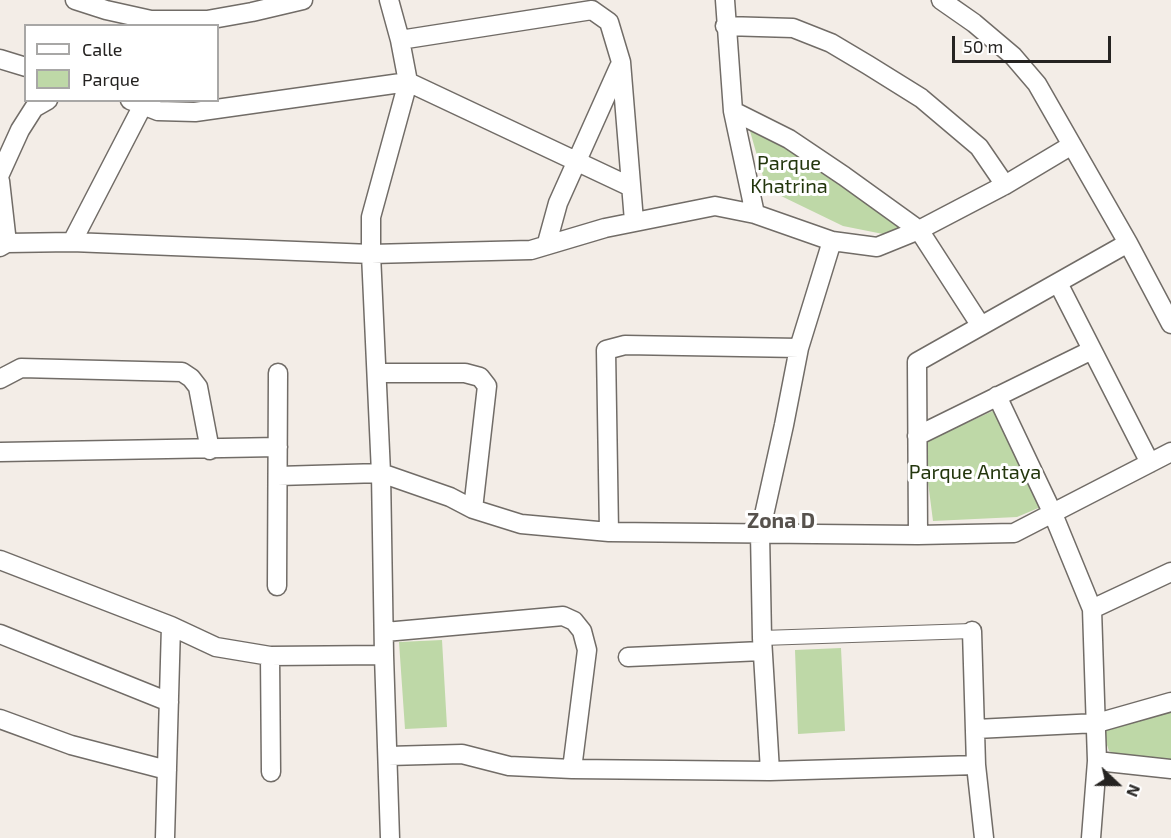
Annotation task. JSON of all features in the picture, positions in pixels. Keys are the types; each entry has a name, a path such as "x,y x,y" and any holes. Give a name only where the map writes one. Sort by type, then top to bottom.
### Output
{"street":[{"path":"75,0 103,18 151,21 207,20 303,0"},
{"path":"389,0 408,82 371,218 381,473 390,838"},
{"path":"724,0 733,111 755,214"},
{"path":"941,0 974,23 1013,56 1037,84 1128,243 1171,324"},
{"path":"400,40 592,10 609,22 621,62 634,221"},
{"path":"725,26 793,28 831,43 868,64 921,98 979,147 1005,185"},
{"path":"0,59 24,66"},
{"path":"548,243 558,203 621,62"},
{"path":"72,242 137,103 158,111 195,112 408,82 631,187"},
{"path":"0,174 20,130 34,108 44,102"},
{"path":"733,111 789,139 919,230 981,326"},
{"path":"0,181 4,245 72,242 371,254 531,249 634,221 715,206 755,214 832,241 877,247 919,230 1005,185 1072,145"},
{"path":"770,771 762,645 760,533 799,348 832,241"},
{"path":"918,535 917,362 1128,243"},
{"path":"1058,282 1150,463"},
{"path":"609,532 606,350 625,345 799,348"},
{"path":"917,436 1092,350"},
{"path":"0,379 21,368 182,372 198,387 210,450"},
{"path":"277,585 278,373"},
{"path":"377,373 465,373 480,377 487,386 473,508"},
{"path":"997,396 1053,513 1092,609 1098,761 1090,838"},
{"path":"0,452 278,447"},
{"path":"278,476 381,473 521,524 609,532 918,535 1014,533 1171,452"},
{"path":"0,560 171,626 216,647 270,656 384,655"},
{"path":"1092,609 1171,572"},
{"path":"385,632 563,616 574,621 582,631 586,650 572,768"},
{"path":"165,838 171,626"},
{"path":"628,657 762,645 972,631 976,765 984,838"},
{"path":"0,634 169,702"},
{"path":"270,656 271,772"},
{"path":"976,729 1097,723 1171,702"},
{"path":"0,718 71,744 167,770"},
{"path":"388,756 462,754 509,766 572,768 770,771 976,765"},
{"path":"1098,761 1171,769"}],"green space":[{"name":"Parque Khatrina","path":"748,124 837,176 910,228 883,234 843,226 777,194 764,180"},
{"name":"Parque Antaya","path":"997,409 1043,506 1017,517 933,521 923,443"},
{"path":"442,640 447,727 405,729 399,642"},
{"path":"841,648 845,731 798,734 795,650"},
{"path":"1171,700 1171,762 1109,751 1101,727"}],"district":[{"name":"Zona D","path":"781,521"}]}
